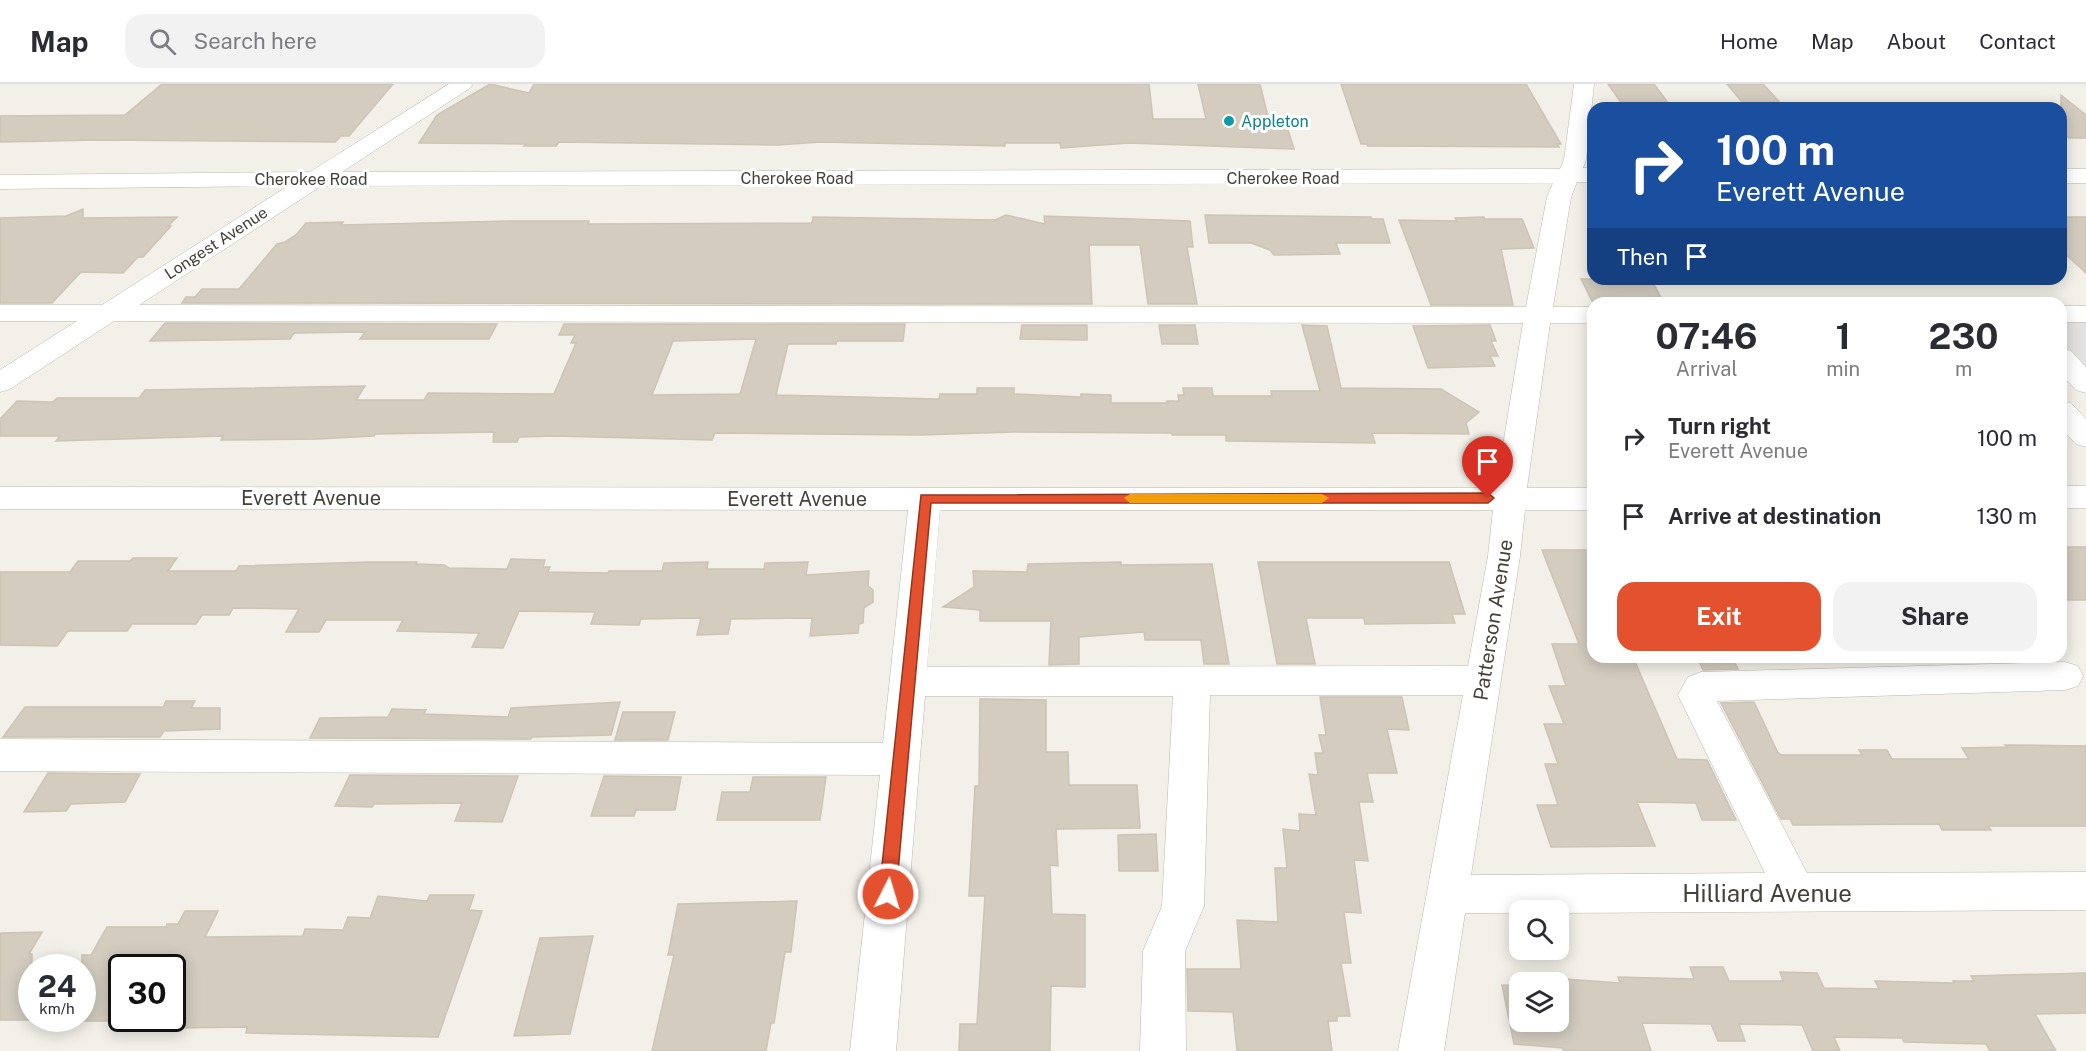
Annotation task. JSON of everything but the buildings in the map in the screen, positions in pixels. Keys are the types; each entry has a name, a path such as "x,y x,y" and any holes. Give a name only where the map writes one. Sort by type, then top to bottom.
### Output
{"street":[{"name":"Longest Avenue","path":"0,383 463,84"},
{"name":"Patterson Avenue","path":"1421,1051 1483,681 1515,452 1559,197 1580,176 1575,160 1584,84"},
{"name":"Cherokee Road","path":"0,182 1580,176"},
{"path":"2067,176 2086,176"},
{"path":"0,313 1587,315"},
{"path":"2067,314 2086,314"},
{"path":"2067,363 2086,384"},
{"path":"2067,416 2086,437"},
{"path":"2067,497 2086,497"},
{"name":"Everett Avenue","path":"0,498 1587,499"},
{"path":"873,1051 925,499"},
{"path":"1795,892 1696,695 1701,687 1725,684 2065,676"},
{"path":"1163,1051 1164,951 1183,906 1192,681"},
{"path":"908,682 1483,681"},
{"path":"0,755 900,759"},
{"name":"Hilliard Avenue","path":"1448,894 2086,891"}],"shaded area":[{"path":"2067,319 2086,319 2086,374 2067,354"}],"slow traffic":[{"path":"1130,498 1322,498"}],"place":[{"name":"Appleton","path":"1229,121"}],"route":[{"path":"888,894 925,499 1488,498"}]}
